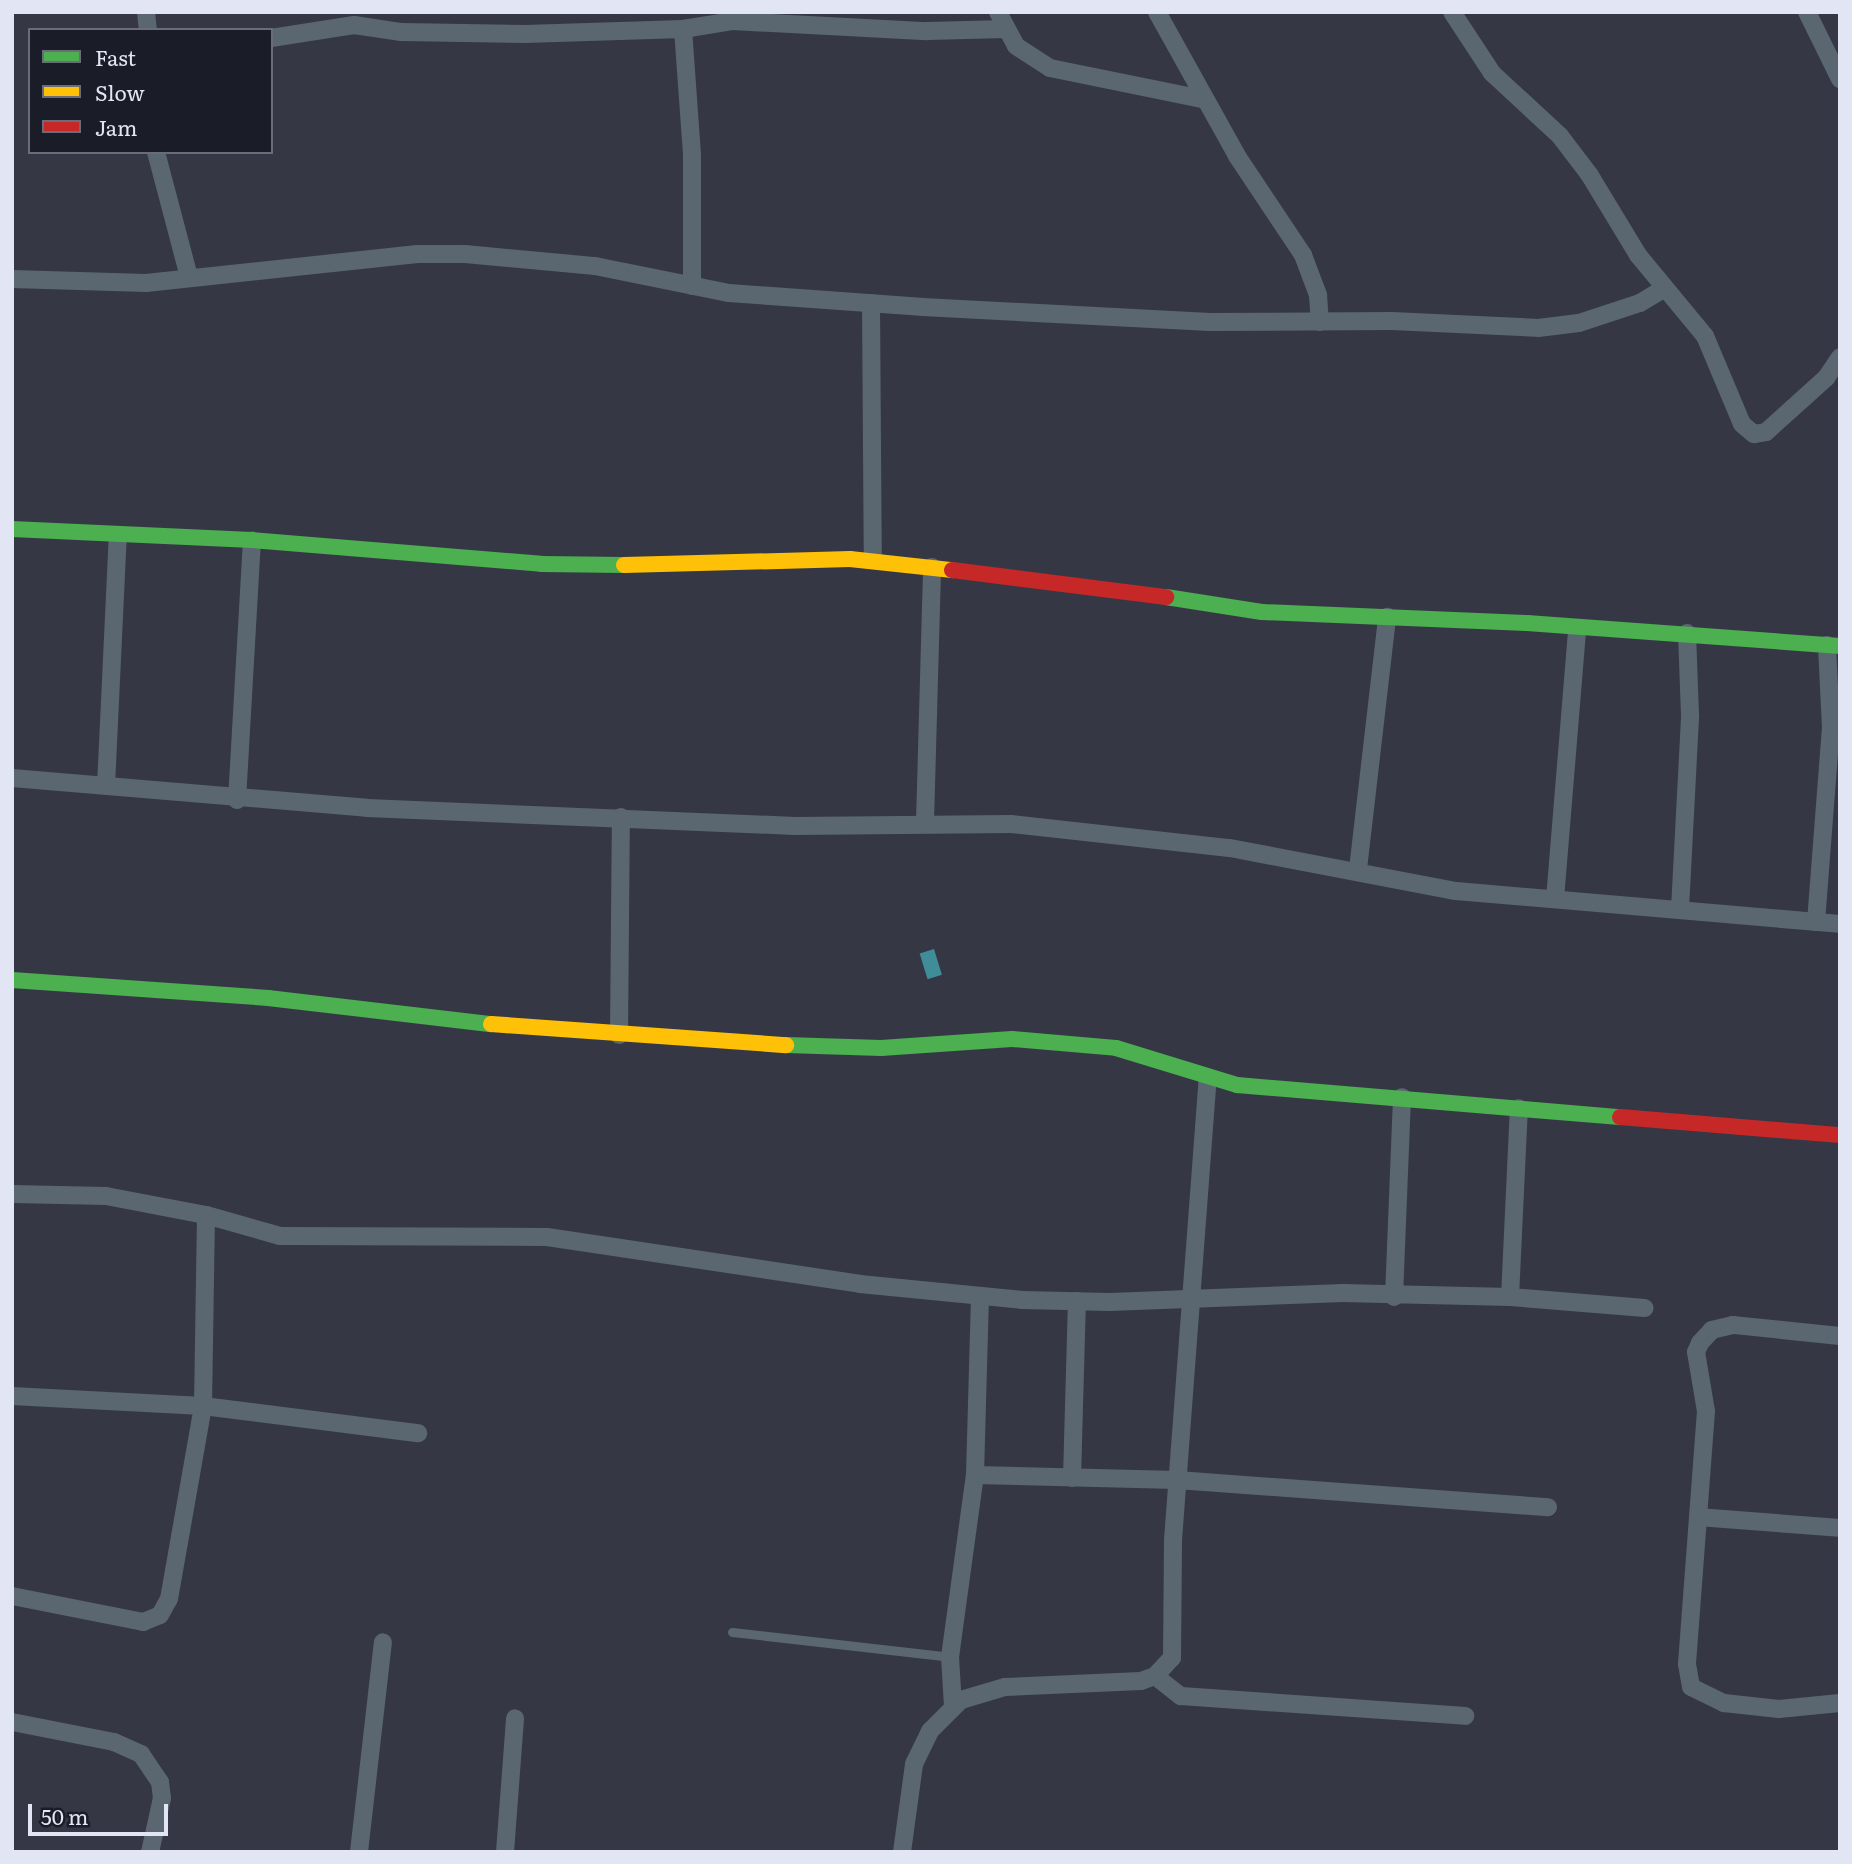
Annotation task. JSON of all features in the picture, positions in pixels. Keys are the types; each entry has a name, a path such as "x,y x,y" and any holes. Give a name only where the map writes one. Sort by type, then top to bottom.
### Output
{"street":[{"path":"998,12 1006,29 1025,55 1049,68 1203,99"},
{"path":"1157,12 1203,99 1303,255 1318,295 1320,322"},
{"path":"1452,12 1492,73 1531,105 1567,145 1665,288 1705,336 1731,407 1754,434 1778,424 1826,378 1840,357"},
{"path":"1807,12 1840,79"},
{"path":"273,37 354,25 437,34 683,29 733,21 927,31 1006,29"},
{"path":"683,29 692,156 692,286"},
{"path":"157,154 189,277"},
{"path":"12,279 146,283 417,254 465,254 581,264 692,286 872,303 1210,322 1538,328 1578,323 1640,303 1665,288"},
{"path":"872,303 873,561"},
{"path":"12,529 118,536 252,540 541,564 873,561 1262,611 1527,623 1577,630 1687,634 1834,645 1831,728 1816,922"},
{"path":"106,786 118,536"},
{"path":"237,800 252,540"},
{"path":"925,822 932,567"},
{"path":"1358,869 1387,617"},
{"path":"1555,899 1577,630"},
{"path":"1680,909 1690,715 1687,634"},
{"path":"12,778 237,800 795,827 925,822 1011,824 1148,838 1358,869 1456,891 1840,924"},
{"path":"619,1035 621,817"},
{"path":"12,980 268,998 619,1035 851,1047 1012,1039 1116,1048 1208,1078 1292,1091 1402,1097 1840,1135"},
{"path":"902,1852 914,1764 930,1731 953,1706 1005,1687 1116,1684 1154,1676 1172,1658 1175,1635 1177,1480 1208,1078"},
{"path":"1394,1297 1402,1097"},
{"path":"1510,1297 1519,1108"},
{"path":"12,1194 106,1196 206,1215 280,1236 547,1237 860,1284 980,1296 1077,1301 1190,1296 1510,1297 1645,1308"},
{"path":"12,1596 143,1622 160,1615 169,1599 203,1406 206,1215"},
{"path":"953,1706 950,1657 975,1475 980,1296"},
{"path":"1072,1478 1077,1301"},
{"path":"1840,1336 1733,1325 1712,1330 1700,1343 1696,1352 1706,1411 1687,1664 1691,1687 1724,1703 1779,1709 1840,1703"},
{"path":"12,1396 203,1406 418,1433"},
{"path":"975,1475 1177,1480 1548,1507"},
{"path":"1698,1517 1840,1528"},
{"path":"359,1852 383,1642"},
{"path":"1154,1676 1181,1696 1465,1716"},
{"path":"505,1852 515,1718"},
{"path":"12,1722 114,1742 141,1754 160,1783 162,1798 150,1852"}],"lane":[{"path":"732,1632 950,1657"}],"water":[{"path":"934,949 942,975 928,979 920,953"}],"traffic: fast":[{"path":"12,529 252,540 541,564 624,565"},
{"path":"1166,597 1262,612 1527,623 1840,646"},
{"path":"12,980 268,998 491,1024"},
{"path":"786,1045 881,1048 1012,1039 1116,1048 1237,1085 1620,1117"}],"traffic: slow":[{"path":"624,565 850,559 952,570"},
{"path":"491,1024 786,1045"}],"traffic: jam":[{"path":"952,570 1166,597"},
{"path":"1620,1117 1840,1135"}]}
